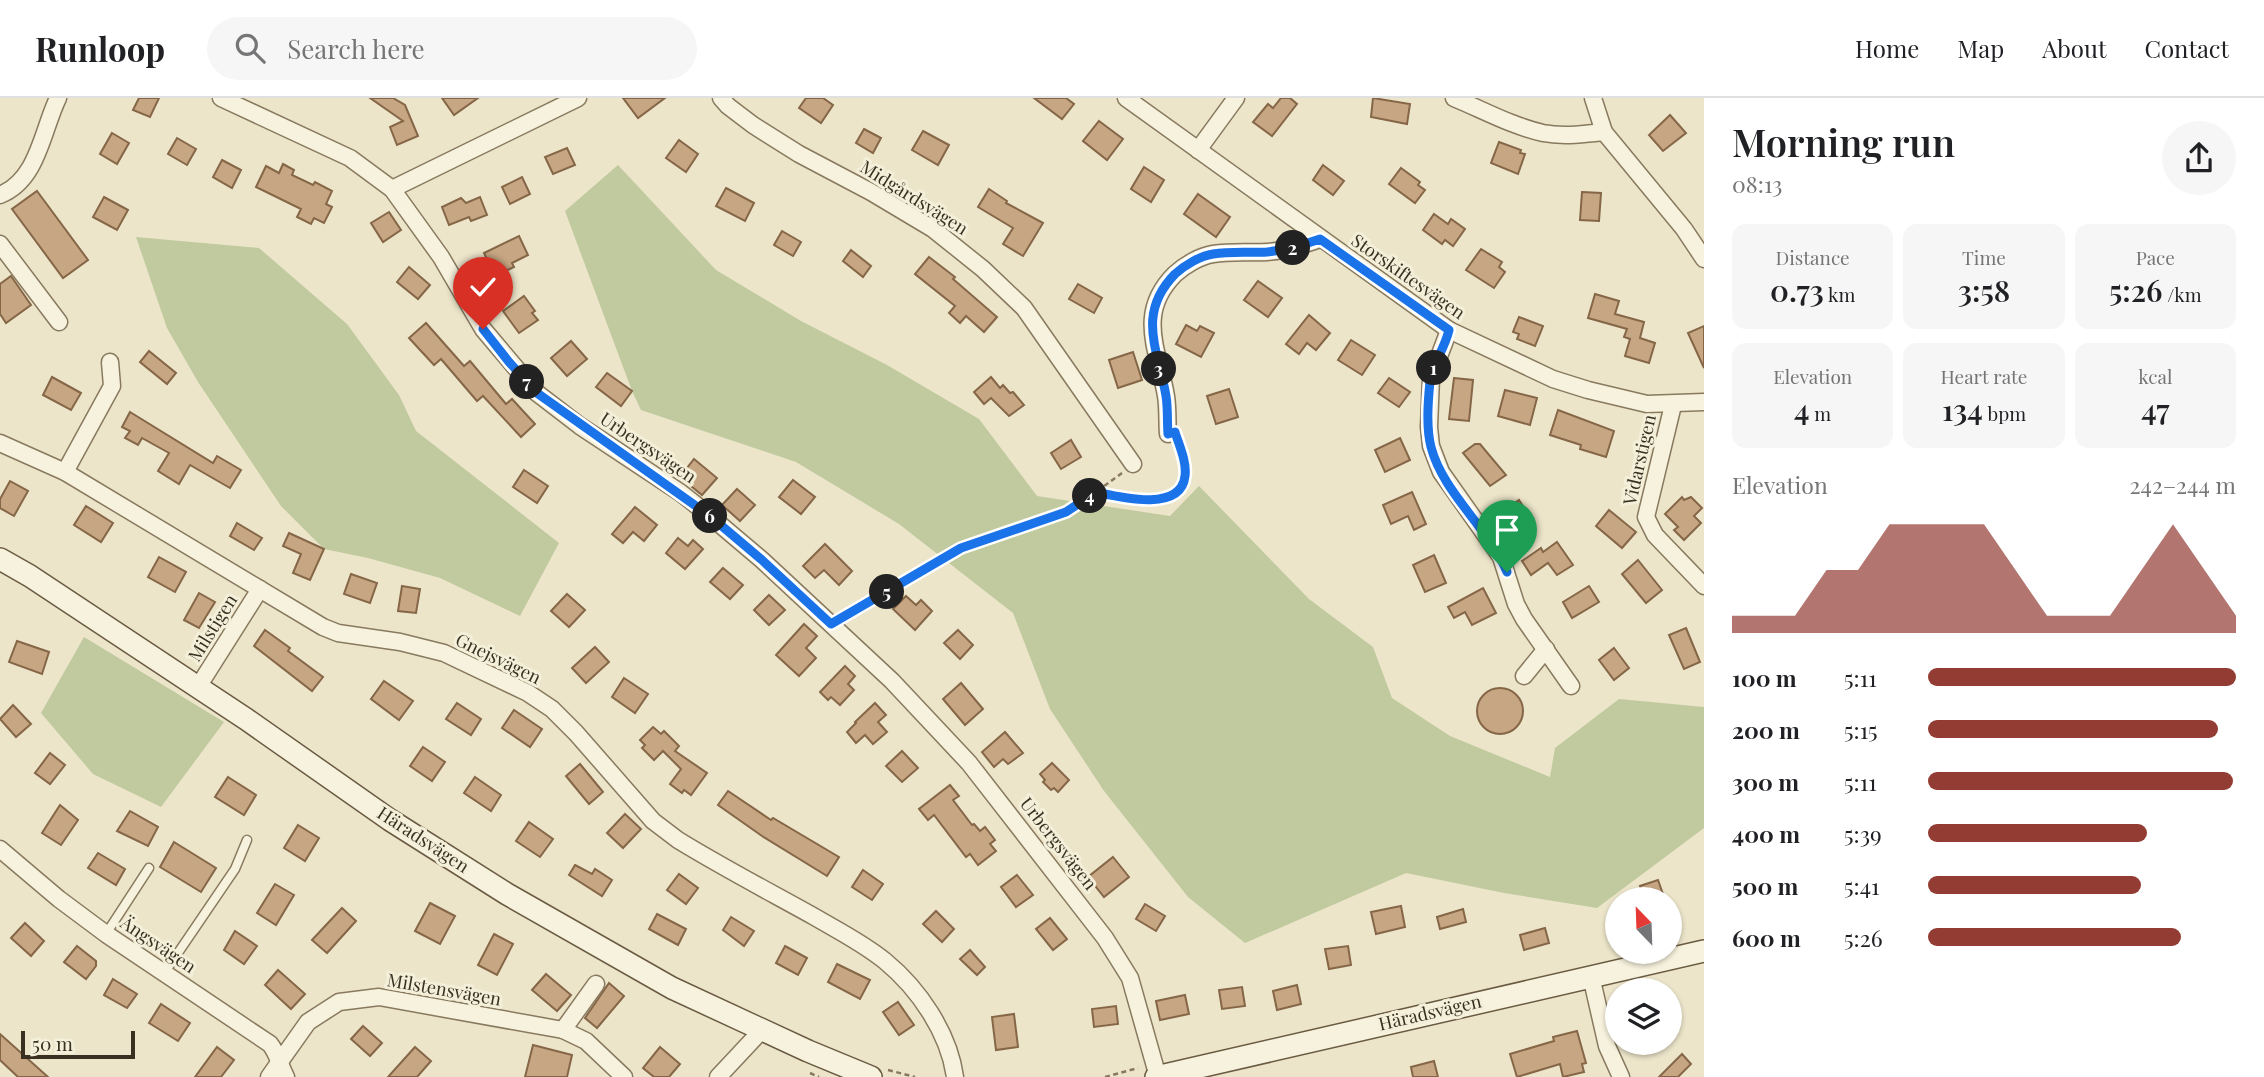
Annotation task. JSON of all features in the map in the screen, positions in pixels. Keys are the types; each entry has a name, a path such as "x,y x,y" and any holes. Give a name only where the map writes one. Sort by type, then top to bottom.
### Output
{"street":[{"path":"0,195 19,184 29,170 58,98"},
{"name":"Urbergsvägen","path":"221,98 350,158 391,189 435,247 483,329 537,393 580,426 691,500 762,560 892,681 969,763 1105,938 1130,978 1157,1077"},
{"path":"391,189 578,98"},
{"name":"Midgårdsvägen","path":"721,98 745,118 799,154 872,192 933,229 984,270 1024,308 1133,464"},
{"name":"Storskiftesvägen","path":"1126,98 1449,330 1553,379 1643,403 1673,405 1704,402"},
{"path":"1198,150 1236,98"},
{"path":"1454,98 1544,133 1570,135 1604,132"},
{"path":"1593,98 1604,132 1684,229 1704,259"},
{"path":"1168,434 1166,396 1156,353 1153,324 1156,297 1166,284 1192,262 1211,254 1270,252 1298,247 1320,239"},
{"path":"0,244 59,322"},
{"path":"1449,330 1431,379 1431,446 1441,472 1501,557 1516,604 1571,686"},
{"path":"65,472 112,386 110,362"},
{"name":"Vidarstigen","path":"1673,405 1646,507 1646,517 1655,535 1704,586"},
{"name":"Gnejsvägen","path":"0,443 65,472 338,634 400,642 444,653 528,693 552,709 653,821 678,840 857,941 886,961 908,983 932,1015 953,1060 955,1077"},
{"name":"Häradsvägen","path":"0,558 198,687 390,820 498,888 672,988 762,1030 878,1073"},
{"name":"Milstigen","path":"198,687 260,589"},
{"path":"1524,676 1546,649"},
{"name":"Ängsvägen","path":"0,849 59,900 106,934 270,1044 276,1053 278,1073"},
{"name":"Häradsvägen","path":"1157,1077 1186,1074 1704,951"},
{"path":"1591,976 1607,1046 1621,1077"},
{"path":"563,1030 596,984"},
{"name":"Milstensvägen","path":"278,1073 308,1022 339,1002 379,997 563,1030 586,1041 624,1077"},
{"path":"718,1077 762,1030"}],"lane":[{"path":"165,972 235,869 247,840"},
{"path":"106,934 149,867"}],"path":[{"path":"1096,492 1151,501 1175,493 1182,486 1185,469 1175,432 1168,434"},
{"path":"831,624 961,548 1066,512 1133,464"},
{"path":"878,1073 915,1077"}],"green space":[{"path":"618,165 716,270 801,321 887,365 979,419 1037,496 1170,516 1199,486 1309,599 1373,647 1392,698 1450,736 1550,777 1555,748 1619,699 1704,707 1704,828 1625,887 1605,887 1605,902 1597,908 1406,873 1245,943 1188,897 1104,791 1050,709 1013,613 899,524 796,462 641,410 565,211"},
{"path":"136,237 259,248 347,324 399,395 416,431 559,543 520,616 440,578 324,549 281,506 198,382 167,328"},
{"path":"84,637 224,722 161,807 93,774 41,713"}],"building":[{"path":"139,98 159,98 150,117 133,110"},
{"path":"370,98 393,98 405,105 418,136 397,145 390,127 403,121"},
{"path":"442,98 478,98 454,115"},
{"path":"623,98 665,98 638,118"},
{"path":"806,98 823,98 833,105 821,123 799,108"},
{"path":"1034,98 1066,98 1074,104 1062,119"},
{"path":"1281,98 1290,98 1297,104 1272,136 1253,122 1268,104 1273,108"},
{"path":"1373,98 1410,104 1407,124 1371,117"},
{"path":"1670,115 1686,133 1663,151 1649,135"},
{"path":"1099,121 1123,139 1107,160 1083,141"},
{"path":"864,129 881,138 873,153 856,143"},
{"path":"923,131 949,145 938,165 912,150"},
{"path":"112,133 129,143 117,164 100,154"},
{"path":"177,138 196,149 187,165 168,154"},
{"path":"679,140 698,154 686,172 666,158"},
{"path":"1499,142 1525,154 1518,174 1491,163"},
{"path":"567,148 575,165 553,174 545,157"},
{"path":"222,160 241,170 232,188 213,177"},
{"path":"283,164 294,170 292,175 332,191 326,204 332,207 324,223 314,218 311,224 297,217 301,209 256,187 266,166 279,173"},
{"path":"1323,165 1344,181 1333,195 1313,180"},
{"path":"1144,167 1164,180 1151,202 1131,189"},
{"path":"1401,168 1420,182 1418,185 1425,190 1415,203 1389,184"},
{"path":"522,177 530,194 510,204 502,187"},
{"path":"726,188 754,203 745,221 716,206"},
{"path":"989,189 1007,201 1006,203 1043,223 1023,256 1003,244 1013,228 978,207"},
{"path":"37,191 88,260 63,278 12,209"},
{"path":"1582,192 1601,193 1599,221 1580,220"},
{"path":"1198,194 1230,217 1216,237 1184,214"},
{"path":"104,197 128,210 117,230 93,217"},
{"path":"480,197 487,215 471,221 469,217 449,225 442,207 461,198 466,203"},
{"path":"389,212 401,230 383,242 371,223"},
{"path":"1434,214 1448,224 1451,219 1465,229 1453,246 1445,240 1442,244 1423,230"},
{"path":"782,231 801,242 793,256 774,245"},
{"path":"519,236 528,255 512,263 514,267 495,276 484,253"},
{"path":"1481,249 1502,262 1499,267 1505,272 1494,288 1466,270"},
{"path":"851,250 871,266 863,277 843,261"},
{"path":"929,257 955,277 953,279 997,317 984,332 966,316 960,323 949,313 955,306 915,274"},
{"path":"409,267 430,285 418,299 397,282"},
{"path":"11,276 31,305 6,323 0,314 0,284"},
{"path":"1258,281 1282,298 1268,317 1244,300"},
{"path":"1078,284 1102,298 1094,313 1069,299"},
{"path":"1595,294 1619,301 1615,314 1644,322 1640,338 1655,343 1649,363 1625,356 1630,339 1624,337 1627,329 1588,318"},
{"path":"524,296 538,320 519,333 503,311"},
{"path":"1309,315 1330,333 1316,350 1307,343 1299,354 1286,344"},
{"path":"1519,317 1543,326 1535,346 1517,339 1519,334 1513,332"},
{"path":"426,323 464,366 470,361 506,404 512,399 535,424 521,437 483,396 477,401 441,359 434,365 409,338"},
{"path":"1186,325 1197,331 1200,326 1214,333 1201,357 1176,344"},
{"path":"1704,326 1704,368 1688,333"},
{"path":"1351,340 1375,355 1362,375 1338,360"},
{"path":"571,341 587,359 567,376 551,358"},
{"path":"149,351 176,373 167,384 140,362"},
{"path":"1133,352 1142,380 1118,388 1109,360"},
{"path":"607,373 632,391 621,406 596,387"},
{"path":"52,377 81,393 71,410 43,395"},
{"path":"991,377 1000,388 1003,385 1010,393 1013,392 1024,405 1009,416 991,398 984,404 974,392"},
{"path":"1389,378 1410,392 1399,407 1378,393"},
{"path":"1454,378 1473,380 1469,421 1449,419"},
{"path":"1229,389 1238,417 1216,424 1207,396"},
{"path":"1505,390 1537,398 1530,425 1498,416"},
{"path":"1558,410 1614,431 1606,457 1550,435"},
{"path":"130,412 213,463 217,456 241,470 230,488 190,465 179,484 158,471 169,453 142,438 138,445 125,438 130,431 122,427"},
{"path":"1400,438 1410,460 1385,472 1375,450"},
{"path":"1071,440 1081,457 1061,469 1051,453"},
{"path":"1475,444 1480,444 1506,475 1490,486 1463,453"},
{"path":"694,459 717,478 702,495 680,477"},
{"path":"524,470 548,486 537,503 513,487"},
{"path":"793,480 815,497 801,514 779,497"},
{"path":"10,481 28,491 14,516 0,508 0,499"},
{"path":"737,489 755,505 740,521 722,505"},
{"path":"1412,492 1426,524 1414,530 1408,516 1391,524 1383,505"},
{"path":"1682,497 1684,500 1691,497 1702,508 1694,516 1701,523 1684,540 1674,530 1678,527 1665,514"},
{"path":"1519,500 1534,523 1519,534 1503,511"},
{"path":"86,506 113,523 101,542 74,525"},
{"path":"635,507 657,525 644,541 633,532 623,543 612,534"},
{"path":"1609,510 1636,532 1622,548 1596,526"},
{"path":"237,523 262,538 254,550 230,536"},
{"path":"289,533 324,549 310,580 293,573 301,554 283,546"},
{"path":"678,538 688,546 693,540 703,549 685,569 666,553"},
{"path":"1557,542 1573,565 1557,575 1548,563 1531,575 1522,561 1541,548 1543,552"},
{"path":"825,544 852,571 839,585 824,570 815,578 803,566"},
{"path":"1434,555 1446,583 1425,592 1413,565"},
{"path":"159,557 186,572 175,592 148,577"},
{"path":"1638,560 1662,590 1646,603 1622,574"},
{"path":"723,568 743,585 730,599 710,582"},
{"path":"351,574 377,583 370,603 344,594"},
{"path":"402,586 420,589 416,613 398,611"},
{"path":"1589,586 1599,602 1572,618 1563,602"},
{"path":"1483,588 1496,613 1472,625 1465,612 1454,618 1448,607"},
{"path":"199,593 215,602 199,628 184,620"},
{"path":"567,594 585,610 569,627 551,611"},
{"path":"769,595 785,610 769,625 754,610"},
{"path":"906,596 916,605 921,600 932,611 915,630 893,609"},
{"path":"804,624 817,636 806,648 816,658 799,676 776,655"},
{"path":"1686,628 1700,662 1684,669 1669,635"},
{"path":"265,630 323,677 312,691 254,646"},
{"path":"958,630 973,645 960,659 944,643"},
{"path":"17,641 49,652 42,674 9,662"},
{"path":"595,647 609,662 586,683 572,668"},
{"path":"1614,648 1629,668 1614,680 1599,660"},
{"path":"845,666 855,676 848,684 854,690 840,705 831,697 828,700 820,692"},
{"path":"624,678 648,694 635,713 612,697"},
{"path":"384,681 413,701 399,720 371,699"},
{"path":"961,683 983,709 965,725 943,699"},
{"path":"1500,688 1516,695 1523,711 1516,727 1500,734 1484,727 1477,711 1484,695"},
{"path":"457,703 481,719 471,735 446,719"},
{"path":"875,703 886,715 878,722 887,732 873,744 865,735 856,743 847,732"},
{"path":"13,705 31,724 16,737 0,719"},
{"path":"514,710 542,729 530,747 502,728"},
{"path":"653,727 661,734 664,731 679,746 675,751 707,773 691,795 684,790 682,793 670,784 681,769 663,751 654,760 642,748 645,745 640,740"},
{"path":"1005,732 1023,753 1008,764 1003,759 994,767 982,752"},
{"path":"423,747 445,762 432,781 410,766"},
{"path":"902,751 918,768 902,782 886,766"},
{"path":"50,753 65,765 50,784 35,773"},
{"path":"1052,763 1069,780 1058,792 1054,788 1051,790 1043,782 1045,780 1040,774"},
{"path":"580,764 603,792 589,804 566,776"},
{"path":"228,777 256,795 244,815 215,797"},
{"path":"475,777 501,795 491,811 464,793"},
{"path":"950,785 959,796 953,800 972,825 980,831 985,827 995,840 990,844 996,851 978,865 970,854 966,857 934,815 928,820 919,809"},
{"path":"728,791 771,820 773,818 839,857 827,876 718,805"},
{"path":"60,805 78,820 61,845 42,833"},
{"path":"130,811 158,827 148,846 117,831"},
{"path":"625,814 641,829 623,848 607,833"},
{"path":"529,822 553,839 540,857 516,841"},
{"path":"298,825 319,838 305,861 284,848"},
{"path":"174,842 216,868 201,892 160,867"},
{"path":"98,853 125,869 116,885 88,868"},
{"path":"1113,857 1129,877 1104,897 1088,877"},
{"path":"575,865 592,874 595,869 612,880 602,896 569,875"},
{"path":"863,870 883,884 872,900 852,887"},
{"path":"679,874 698,888 686,904 667,890"},
{"path":"1017,875 1033,895 1016,907 1001,887"},
{"path":"1658,880 1660,887 1640,887"},
{"path":"275,884 294,895 276,925 257,913"},
{"path":"430,903 455,916 440,944 415,931"},
{"path":"1145,904 1165,916 1156,931 1136,919"},
{"path":"1401,906 1405,927 1376,934 1371,912"},
{"path":"342,908 356,921 327,953 312,940"},
{"path":"1463,909 1466,922 1440,929 1437,917"},
{"path":"936,911 954,929 942,942 923,924"},
{"path":"657,914 686,929 678,945 649,929"},
{"path":"731,917 754,931 744,946 723,930"},
{"path":"1050,918 1067,939 1053,950 1036,929"},
{"path":"25,923 44,941 31,956 11,938"},
{"path":"1545,928 1549,943 1524,950 1520,935"},
{"path":"235,931 257,946 244,964 224,950"},
{"path":"494,934 513,944 497,975 478,965"},
{"path":"77,946 96,961 96,966 86,979 64,962"},
{"path":"785,946 807,958 798,975 776,963"},
{"path":"1348,946 1351,965 1329,969 1325,949"},
{"path":"970,950 985,967 977,975 960,959"},
{"path":"837,964 870,980 860,999 828,982"},
{"path":"278,970 305,994 291,1009 265,985"},
{"path":"546,974 571,995 557,1011 532,990"},
{"path":"113,979 137,994 127,1008 104,995"},
{"path":"609,983 624,996 597,1028 585,1018"},
{"path":"1297,985 1301,1004 1277,1010 1273,991"},
{"path":"1242,987 1245,1006 1222,1009 1219,990"},
{"path":"1185,995 1189,1014 1160,1020 1156,1001"},
{"path":"898,1002 914,1025 899,1035 883,1012"},
{"path":"161,1004 190,1023 178,1041 149,1023"},
{"path":"1116,1006 1118,1024 1094,1027 1092,1009"},
{"path":"1014,1014 1018,1047 996,1050 992,1017"},
{"path":"363,1026 382,1043 370,1056 351,1039"},
{"path":"1577,1031 1586,1063 1582,1064 1584,1072 1563,1077 1560,1064 1517,1077 1510,1054 1554,1041 1553,1037"},
{"path":"0,1034 48,1077 18,1077 0,1060"},
{"path":"533,1045 572,1055 567,1077 525,1077"},
{"path":"217,1047 234,1060 221,1077 195,1077"},
{"path":"415,1047 431,1061 417,1077 388,1077"},
{"path":"660,1047 680,1064 669,1077 654,1077 643,1068"},
{"path":"1682,1054 1691,1064 1678,1077 1659,1077"},
{"path":"1434,1061 1438,1077 1413,1077 1411,1067"}],"route":[{"path":"483,329 537,393 580,426 681,493 762,560 831,624 961,548 1066,512 1096,492 1151,501 1175,493 1182,486 1185,469 1175,432 1168,434 1166,396 1154,345 1156,297 1179,271 1211,254 1270,252 1298,247 1320,239 1449,330 1431,379 1431,446 1441,472 1501,557 1507,572"}]}
